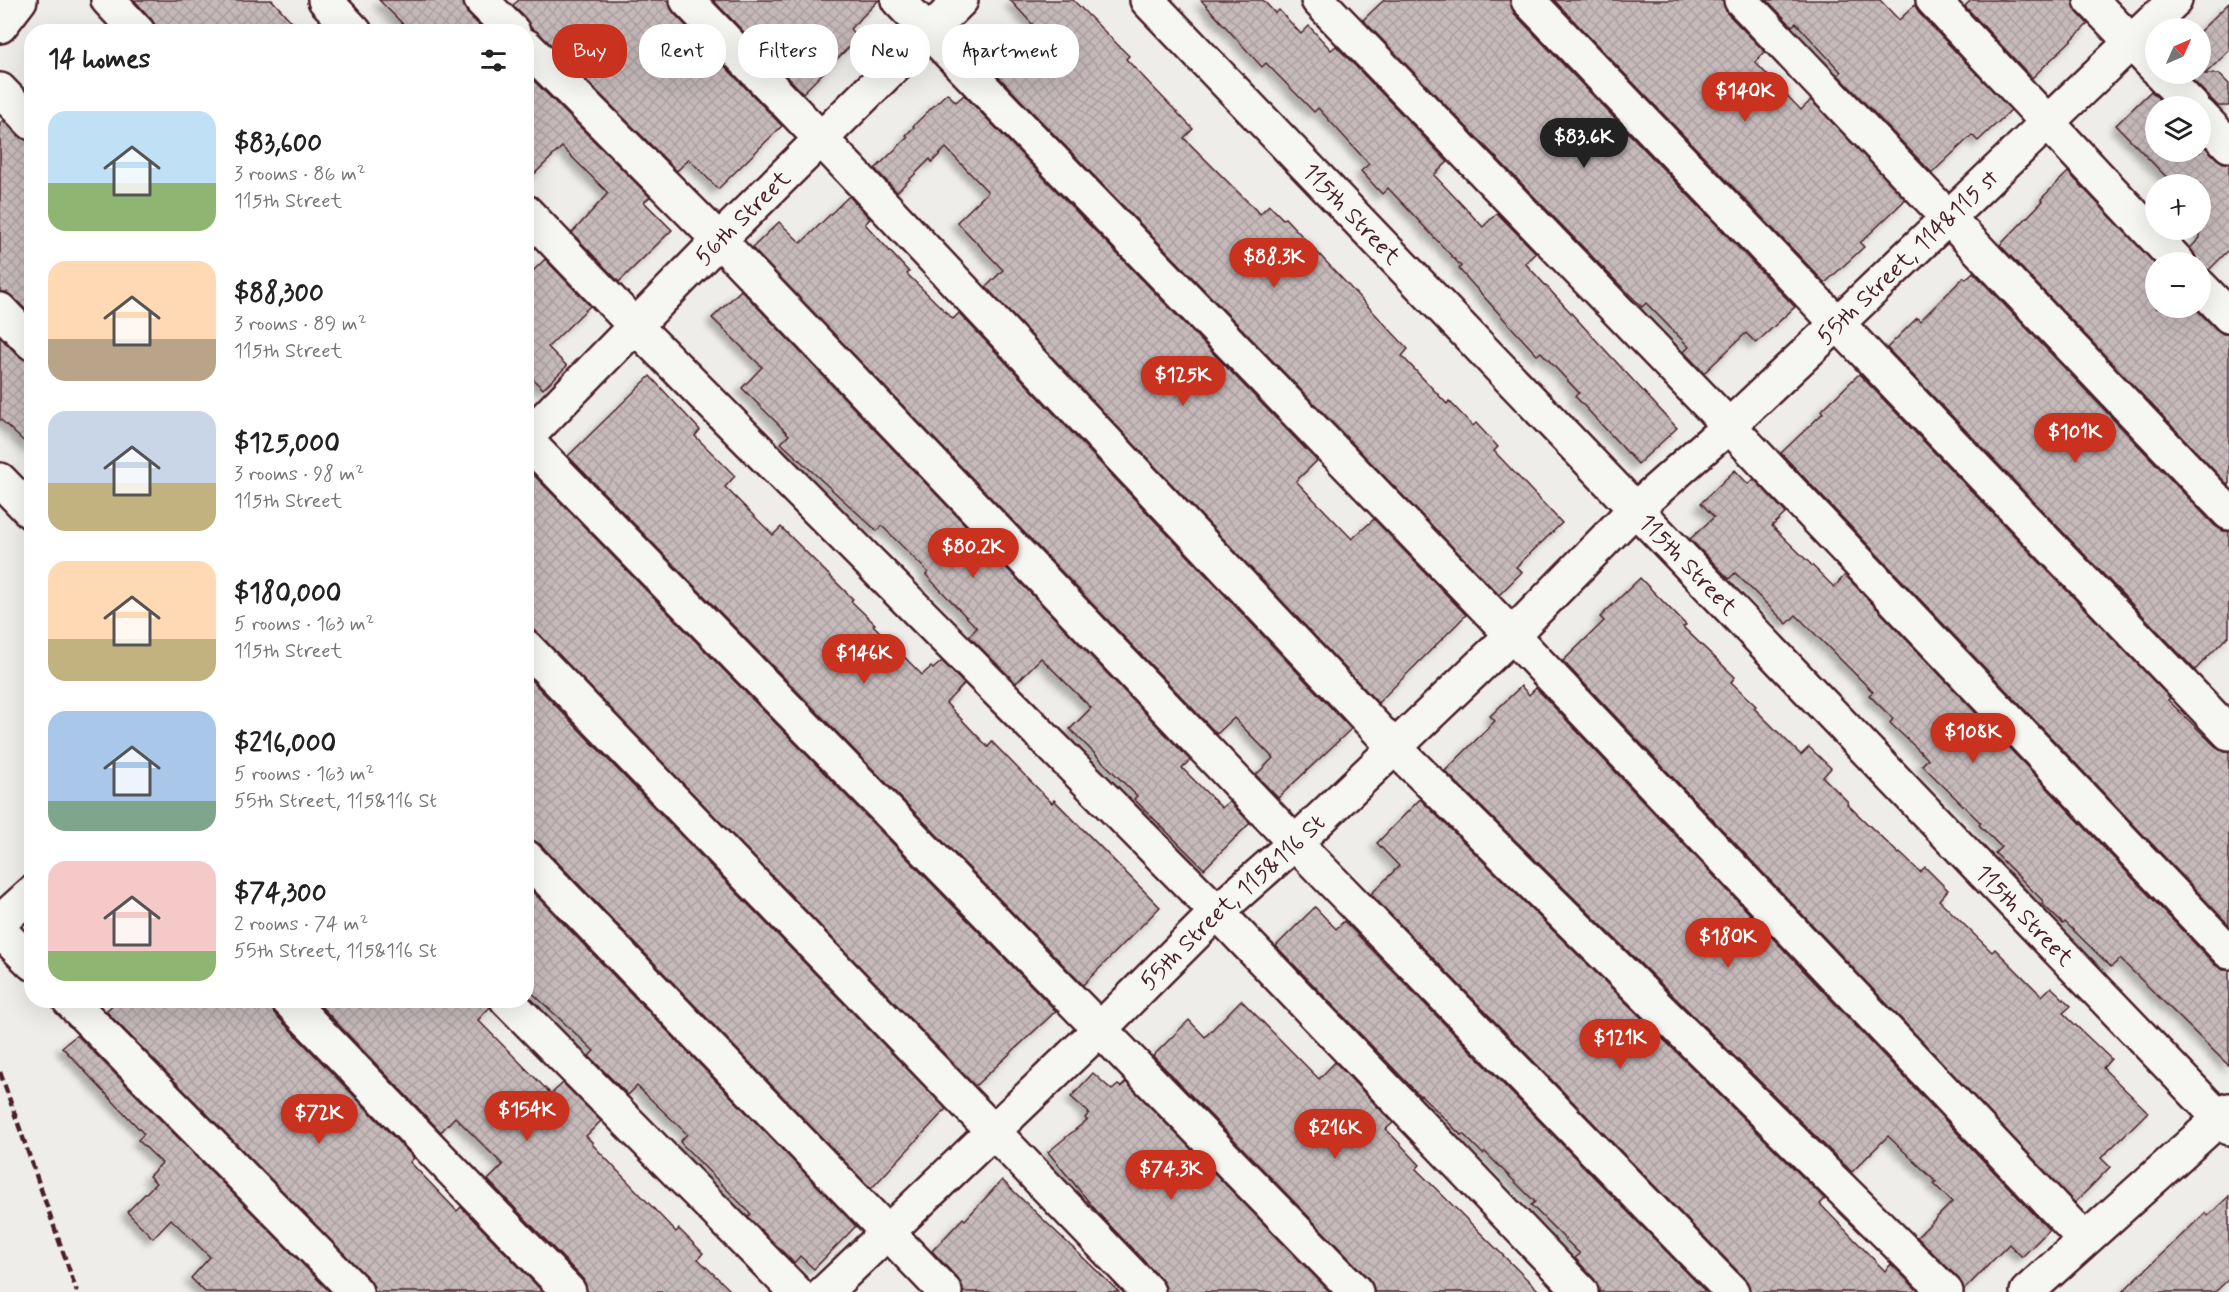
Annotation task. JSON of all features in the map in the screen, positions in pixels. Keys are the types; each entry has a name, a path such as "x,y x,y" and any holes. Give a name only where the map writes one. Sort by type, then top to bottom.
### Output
{"street":[{"path":"0,26 20,0"},
{"path":"108,0 130,24"},
{"path":"325,0 348,24"},
{"path":"481,0 505,24"},
{"path":"687,0 822,140 1395,748 1946,1292"},
{"path":"898,0 921,24"},
{"name":"56th Street","path":"930,31 961,0"},
{"name":"115th Street","path":"1147,0 1635,509 2226,1119"},
{"path":"1318,0 1729,426 2229,952"},
{"path":"1528,0 2229,733"},
{"path":"1741,0 2229,513"},
{"path":"1933,0 2169,252"},
{"path":"2091,0 2145,57"},
{"name":"55th Street, 114&115 st","path":"1635,509 1729,426 2175,0"},
{"path":"930,33 1512,635 2084,1239"},
{"path":"534,54 719,240 1295,843 1732,1292"},
{"name":"56th Street","path":"534,431 719,240 883,78"},
{"path":"2171,84 2182,96"},
{"path":"0,90 24,115"},
{"path":"2211,126 2229,145"},
{"path":"534,220 635,326 1217,912 1581,1292"},
{"path":"2211,297 2229,316"},
{"path":"0,310 24,335"},
{"path":"534,447 1356,1292"},
{"path":"0,480 24,505"},
{"name":"55th Street, 115&116 St","path":"825,1292 1101,1028 1217,912 1295,843 1512,635 1635,509"},
{"path":"534,655 1148,1292"},
{"path":"534,864 945,1292"},
{"path":"0,922 24,900"},
{"path":"0,931 24,955"},
{"path":"77,1008 356,1292"},
{"path":"296,1008 569,1292"},
{"path":"515,1008 796,1292"},
{"path":"2027,1292 2084,1239 2226,1119"}],"building":[{"path":"134,0 272,0 294,24 153,24"},
{"path":"379,0 463,0 467,13 478,24 403,24"},
{"path":"519,0 669,0 674,13 685,24 639,24 639,78 726,78 726,67 782,126 718,189 689,159 677,171 584,78 627,78 627,24 552,24 552,46 534,30 534,24 529,24 513,5"},
{"path":"713,0 879,0 855,24 850,24 850,46 838,58 838,24 738,24 738,26"},
{"path":"1010,0 1073,0 1129,56 1126,59 1193,129 1184,138 1260,214 1269,205 1283,219 1285,218 1408,349 1402,356 1447,404 1449,401 1473,426 1476,423 1498,447 1494,451 1562,523 1516,567 1522,572 1499,595 1000,78 1079,78 1079,24 1032,24"},
{"path":"1201,0 1263,0 1275,13 1279,10 1301,34 1309,26 1331,50 1336,46 1448,162 1434,175 1483,227 1497,213 1536,253 1525,263 1677,428 1638,464 1575,396 1579,393 1541,352 1537,355 1459,269 1461,266 1388,188 1382,194 1361,171 1369,164 1318,108 1314,112 1266,63 1262,67"},
{"path":"1384,0 1510,0 1514,13 1795,307 1756,343 1746,333 1704,373 1684,352 1689,347 1646,303 1642,307 1614,279 1363,20"},
{"path":"1554,0 1723,0 1727,13 1765,52 1755,62 1801,110 1811,100 1905,199 1860,243 1864,247 1825,283"},
{"path":"1767,0 1880,0 1899,20 1915,5 1919,13 2011,110 1978,141 1972,135 1932,173 1838,75 1841,72 1796,23 1792,26"},
{"path":"1971,0 2073,0 2077,12 2088,24 2032,78 1965,6"},
{"path":"2229,3 2229,51 2211,68 2211,20"},
{"path":"2211,74 2219,74 2229,84 2229,106 2218,106 2211,96 2197,84 2211,84"},
{"path":"788,78 818,78 803,93"},
{"path":"534,81 650,197 644,202 672,230 619,282 572,233 608,193 562,147 534,174"},
{"path":"2151,91 2156,96 2146,96"},
{"path":"947,93 956,102 964,95 1317,461 1296,481 1352,539 1374,519 1466,615 1378,703 986,287 1003,270 957,222 988,192 946,148 932,162 930,159 897,192 875,169 908,137 906,135 913,126"},
{"path":"2145,97 2145,155 2116,125"},
{"path":"3,120 24,138 24,308 6,292 0,292 0,123"},
{"path":"2211,153 2223,163 2229,163 2229,250 2211,268 2211,252 2193,252 2190,248 2198,240 2211,240 2211,174 2163,174 2152,162 2211,162"},
{"path":"2068,172 2145,253 2145,318 2205,318 2223,334 2229,334 2229,486 2000,245 2043,201 2041,199"},
{"path":"849,196 870,219 865,224 909,272 907,274 953,319 959,313 1351,729 1278,798 1256,775 1273,758 1234,718 1217,734 752,248 779,222 801,243"},
{"path":"545,259 590,306 548,347 567,366 543,389 534,381 534,270"},
{"path":"1973,272 2215,526 2223,531 2229,531 2229,635 2195,670 1887,348 1917,318 1920,321 1964,277 1966,279"},
{"path":"741,290 1190,760 1182,768 1222,808 1229,801 1250,823 1204,869 1134,799 1137,796 1070,729 1091,708 1041,658 1016,683 969,636 977,628 926,575 928,572 882,526 877,531 781,443 789,435 742,388 762,367 712,318"},
{"path":"0,337 19,356 24,358 24,442 0,419"},
{"path":"1859,374 2170,698 2168,700 2215,746 2223,751 2229,751 2229,925 1781,453"},
{"path":"650,376 700,430 695,436 735,476 725,487 773,535 781,527 853,599 851,601 922,675 942,661 964,684 946,703 988,747 992,742 1052,803 1054,800 1160,907 1083,985 568,456"},
{"path":"1735,470 1748,484 1754,479 1786,513 1772,526 1834,587 1845,575 2215,965 2223,970 2229,970 2229,1066 2120,959 2111,967 2065,922 2063,924 2042,904 2044,902 1995,853 2001,847 1979,825 1981,823 1922,765 1928,759 1890,723 1893,719 1869,695 1873,692 1796,615 1787,624 1735,573 1729,579 1690,539 1714,517 1701,503"},
{"path":"534,475 1056,1011 975,1086 539,634 534,632"},
{"path":"1640,578 1686,625 1683,627 1735,677 1731,682 1801,755 1809,747 1831,768 1823,777 1848,802 1847,804 1920,872 1925,867 1948,890 1939,900 1992,952 1995,949 2042,996 2051,987 2071,1006 2063,1013 2111,1059 2103,1068 2148,1112 2101,1158 2110,1167 2075,1203 1563,661 1604,621 1600,617"},
{"path":"534,683 946,1109 871,1189 540,844 534,842"},
{"path":"1521,686 1529,695 1536,688 2049,1230 2022,1257 2009,1244 1964,1290 1959,1279 1917,1237 1952,1202 1934,1184 1936,1182 1888,1136 1852,1172 1445,771 1495,721 1490,716"},
{"path":"1420,799 1825,1199 1820,1204 1885,1271 1891,1264 1919,1292 1750,1292 1745,1279 1371,894 1399,866 1377,843"},
{"path":"534,893 856,1226 814,1269 800,1256 794,1263 748,1217 751,1214 680,1142 687,1134 637,1086 628,1095 589,1056 594,1051 534,995"},
{"path":"1315,907 1336,929 1344,921 1706,1292 1599,1292 1595,1280 1575,1258 1580,1254 1531,1205 1535,1202 1485,1152 1483,1154 1420,1096 1276,946"},
{"path":"1241,1000 1319,1079 1335,1062 1393,1123 1386,1129 1420,1165 1416,1169 1540,1292 1374,1292 1369,1279 1153,1056 1189,1020 1205,1037"},
{"path":"109,1008 272,1008 274,1013 414,1158 410,1162 457,1211 461,1207 543,1292 374,1292 369,1279 106,1011"},
{"path":"323,1008 489,1008 478,1020 551,1094 563,1083 601,1121 586,1136 592,1144 676,1232 679,1229 703,1253 698,1259 732,1292 587,1292 583,1279 488,1180 503,1165 455,1117 441,1132"},
{"path":"77,1035 330,1292 205,1292 191,1278 210,1257 171,1219 153,1238 127,1212 156,1183 149,1176 162,1163 138,1140 144,1134 62,1047"},
{"path":"1093,1073 1112,1090 1118,1085 1121,1087 1126,1082 1330,1292 1166,1292 1161,1279 1099,1214 1048,1152 1087,1120 1085,1118 1089,1113 1071,1097"},
{"path":"1002,1180 1119,1292 963,1292 958,1279 932,1251"},
{"path":"2229,1196 2229,1279 2215,1292 2122,1292 2205,1213 2208,1216"}],"railway":[{"path":"0,1072 77,1292"}]}
